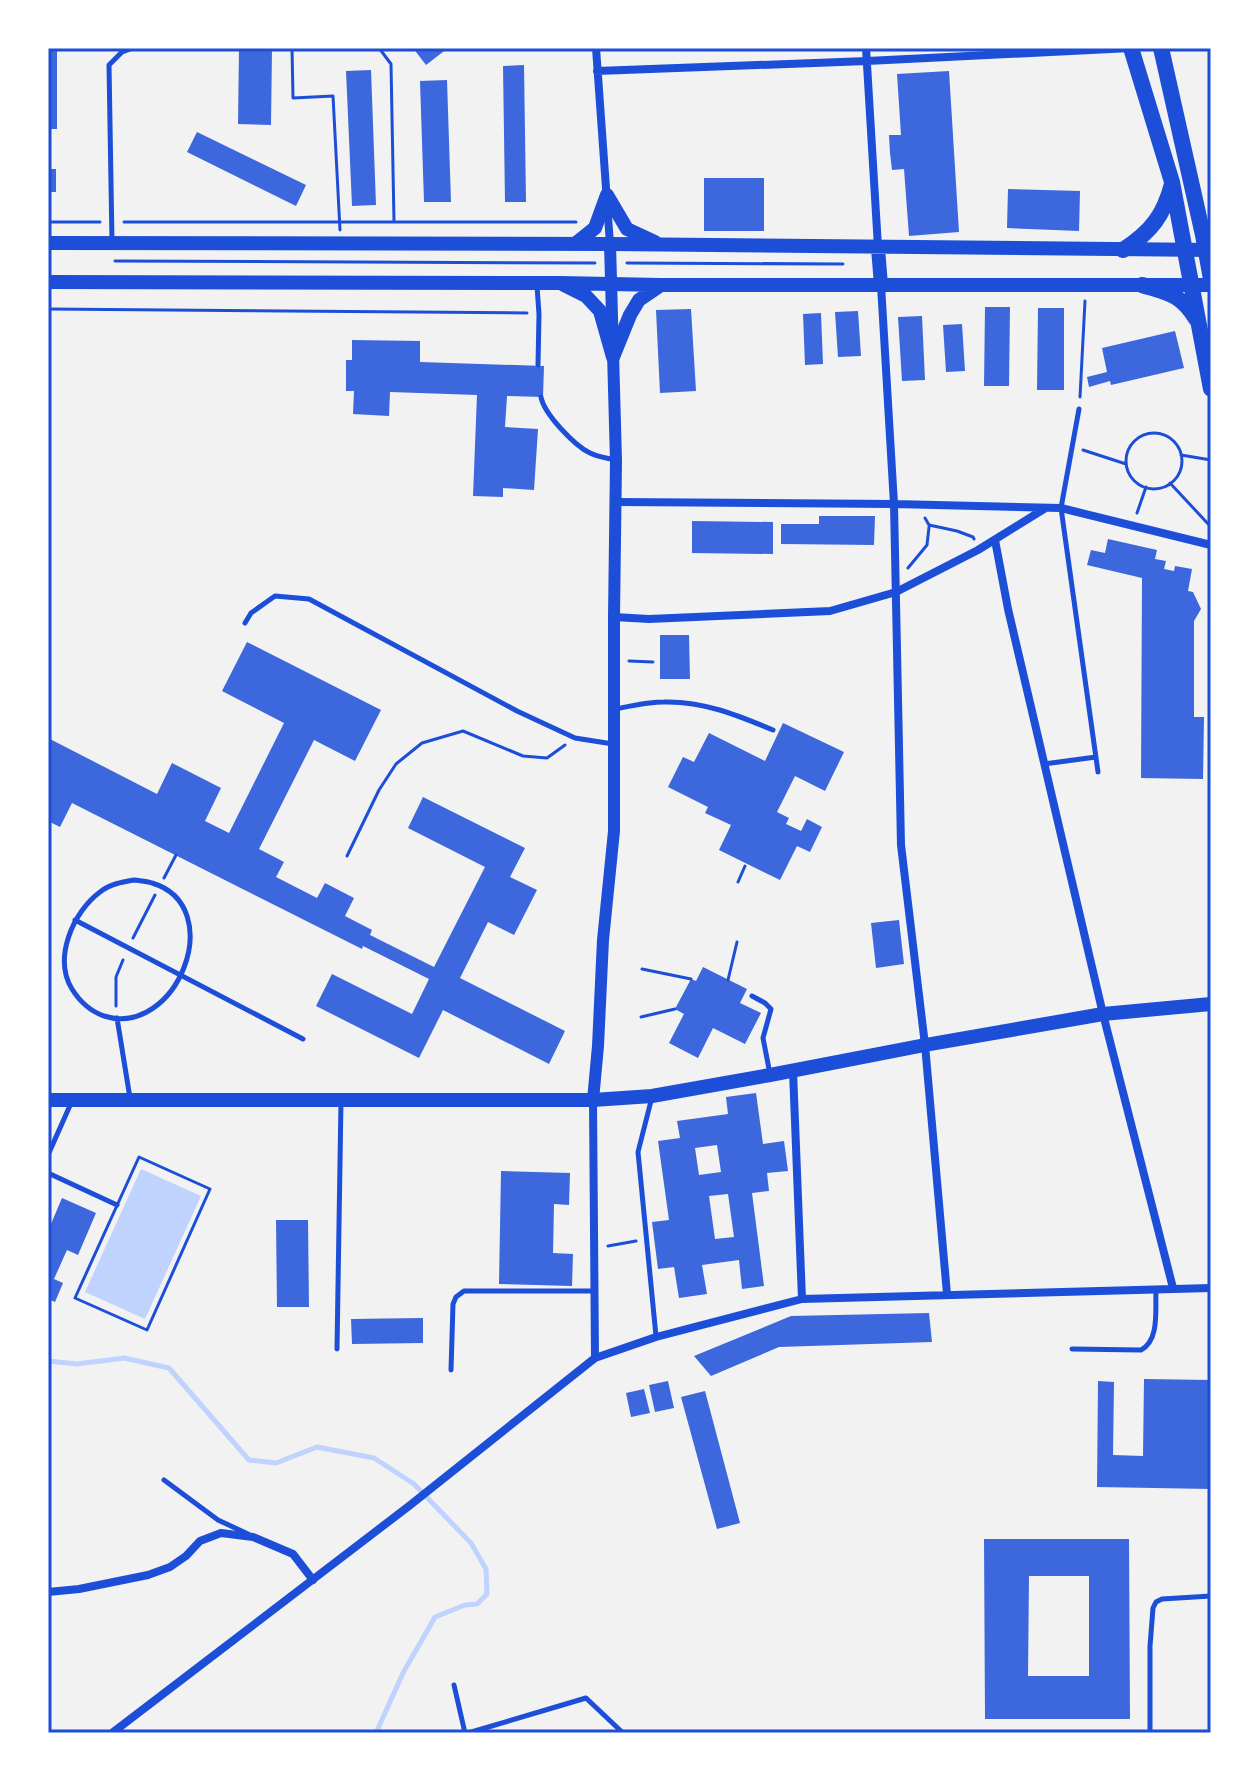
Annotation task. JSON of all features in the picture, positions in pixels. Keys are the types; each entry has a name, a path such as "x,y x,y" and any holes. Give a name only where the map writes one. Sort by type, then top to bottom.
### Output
{"main road":[{"path":"1131,48 1172,182 1211,389"},
{"path":"48,282 1192,285 1211,282 1208,250 1161,48"},
{"path":"1123,250 1139,240 1155,223 1167,203 1172,182"},
{"path":"607,195 627,229 663,246"},
{"path":"575,244 595,228 607,195"},
{"path":"1194,199 1211,219"},
{"path":"48,243 1208,250"},
{"path":"878,248 881,285"},
{"path":"560,283 586,296 600,311 613,357"},
{"path":"613,357 639,300 661,285"},
{"path":"1142,285 1185,302 1199,322"},
{"path":"48,1100 593,1100 652,1096 1103,1014 1211,1004"}],"street":[{"path":"595,1358 593,1100 603,940 614,831 616,502 610,244 596,48"},
{"path":"866,48 878,248"},
{"path":"597,71 1131,48"},
{"path":"881,285 894,504 901,845 925,1045 947,1294"},
{"path":"616,502 1061,508 1211,545"},
{"path":"614,617 649,619 830,611 896,592 978,550 1046,508"},
{"path":"995,540 1008,609 1103,1014 1173,1288"},
{"path":"793,1071 802,1299"},
{"path":"112,1733 409,1506 595,1358 656,1337 802,1299 1211,1288"},
{"path":"48,1592 148,1575 170,1567 200,1541 221,1533 253,1537 293,1554 313,1580"}],"lane":[{"path":"112,243 109,65 122,52 133,48"},
{"path":"536,283 538,365"},
{"path":"541,397 543,407 562,430 589,453 616,461"},
{"path":"1079,409 1061,508 1098,772"},
{"path":"245,623 251,613 275,596 309,599 517,711 575,738 614,744"},
{"path":"614,709 664,702 699,705 723,709 773,730"},
{"path":"1044,764 1096,757"},
{"path":"134,880 160,886 182,905 190,923 191,942 181,976 162,1002 147,1013 117,1018 94,1012 80,1001 70,986 65,968 66,950 75,920 99,892 115,883 134,880"},
{"path":"75,920 303,1039"},
{"path":"752,996 771,1009 763,1038 770,1075"},
{"path":"117,1018 130,1099"},
{"path":"652,1096 638,1152 656,1337"},
{"path":"48,1155 73,1100"},
{"path":"337,1349 341,1100"},
{"path":"48,1173 117,1205"},
{"path":"1072,1349 1141,1350 1147,1347 1153,1338 1156,1290"},
{"path":"451,1370 453,1304 464,1291 595,1291"},
{"path":"164,1480 218,1520 253,1537"},
{"path":"1150,1733 1153,1608 1162,1599 1211,1596"},
{"path":"454,1685 467,1733 586,1698 623,1733"}],"path":[{"path":"292,48 293,98 333,96 341,243"},
{"path":"379,48 391,64 394,222"},
{"path":"48,222 597,222"},
{"path":"1079,409 1086,285"},
{"path":"48,309 539,314"},
{"path":"1145,434 1164,435 1172,440 1181,455 1180,471 1162,487 1146,487 1132,478 1126,464 1130,446 1145,434"},
{"path":"1072,446 1126,464"},
{"path":"1181,455 1211,460"},
{"path":"1170,483 1211,527"},
{"path":"1134,525 1146,487"},
{"path":"896,592 905,571 927,545 929,525 923,515 934,505"},
{"path":"929,525 973,537 978,550"},
{"path":"614,661 653,662"},
{"path":"347,856 379,790 396,764 422,743 463,731 523,756 547,758 575,738"},
{"path":"117,1018 116,977 176,855"},
{"path":"738,882 745,866"},
{"path":"728,980 737,942"},
{"path":"642,969 691,979"},
{"path":"641,1017 675,1009"},
{"path":"139,1157 210,1189 147,1330 75,1298 117,1205 139,1157"},
{"path":"595,1249 647,1239"}],"water":[{"path":"141,1169 201,1196 145,1319 85,1292"}],"building":[{"path":"48,48 57,48 57,129 48,129"},
{"path":"239,48 272,48 271,125 238,124"},
{"path":"413,48 448,48 426,65"},
{"path":"524,65 526,202 505,202 503,66"},
{"path":"371,70 376,205 352,206 346,71"},
{"path":"949,71 959,232 909,236 904,169 892,170 890,153 889,135 901,135 897,74"},
{"path":"447,80 451,202 424,202 420,81"},
{"path":"197,132 306,185 296,206 187,152"},
{"path":"48,169 56,169 56,192 48,192"},
{"path":"704,178 764,178 764,231 704,231"},
{"path":"1008,189 1080,191 1079,231 1007,228"},
{"path":"985,307 1010,307 1009,386 984,386"},
{"path":"1038,308 1064,308 1064,390 1037,390"},
{"path":"691,309 696,391 660,393 656,310"},
{"path":"858,311 861,356 838,357 835,312"},
{"path":"821,313 823,364 805,365 803,314"},
{"path":"922,316 925,380 902,381 898,317"},
{"path":"962,324 965,371 946,372 943,325"},
{"path":"1175,331 1184,368 1089,387 1087,377 1107,372 1102,348"},
{"path":"352,340 420,341 420,362 544,366 543,397 507,396 505,427 538,429 534,490 503,488 503,497 473,496 477,395 390,392 389,416 353,414 354,391 346,391 346,360 352,360"},
{"path":"819,516 875,516 874,545 781,544 781,524 819,524"},
{"path":"692,521 773,522 773,554 692,553"},
{"path":"1108,539 1157,550 1155,559 1166,561 1164,569 1174,571 1175,566 1192,569 1188,591 1193,592 1201,609 1194,621 1194,717 1204,717 1203,779 1141,778 1142,578 1087,565 1091,550 1105,553"},
{"path":"660,635 689,635 690,679 660,679"},
{"path":"247,642 381,710 355,761 314,740 259,849 284,862 276,877 317,898 325,883 354,898 345,916 372,930 370,935 434,967 485,867 408,828 423,797 525,848 510,877 537,890 514,935 488,922 460,978 565,1031 549,1064 443,1010 419,1058 316,1006 332,974 412,1014 429,979 363,946 362,949 72,803 60,827 48,821 48,738 157,794 172,763 221,788 205,821 229,833 284,723 222,691"},
{"path":"783,723 844,752 825,791 795,776 777,812 789,818 786,824 801,831 807,819 822,827 810,852 797,846 780,880 719,850 731,825 705,813 708,807 668,787 683,757 694,762 709,733 765,761"},
{"path":"899,920 904,964 876,968 871,923"},
{"path":"703,967 747,989 740,1003 761,1013 745,1044 713,1028 698,1058 669,1043 684,1014 675,1009 691,979 696,981"},
{"path":"756,1093 763,1144 784,1141 788,1171 767,1173 769,1191 752,1193 764,1286 742,1289 739,1260 702,1265 707,1294 679,1298 674,1267 658,1269 652,1222 669,1220 658,1141 680,1138 677,1121 728,1114 726,1097","holes":["717,1145 721,1172 699,1175 695,1148","728,1194 734,1237 715,1239 709,1196"]},
{"path":"501,1171 570,1173 569,1205 554,1204 553,1253 573,1254 572,1286 499,1284"},
{"path":"62,1198 96,1213 78,1255 67,1250 54,1279 63,1283 55,1302 48,1299 48,1231"},
{"path":"276,1220 308,1220 309,1307 277,1307"},
{"path":"929,1313 932,1342 779,1347 711,1376 694,1356 791,1316"},
{"path":"423,1318 423,1343 352,1344 351,1319"},
{"path":"1144,1379 1211,1380 1211,1489 1097,1487 1098,1381 1114,1382 1113,1455 1143,1456"},
{"path":"668,1381 674,1408 655,1412 649,1385"},
{"path":"644,1389 650,1413 631,1417 626,1393"},
{"path":"705,1391 740,1523 717,1529 681,1397"},
{"path":"984,1539 1129,1539 1130,1719 985,1719","holes":["1029,1576 1089,1576 1089,1676 1028,1676"]}],"waterway":[{"path":"48,1361 77,1364 124,1358 169,1368 249,1460 276,1463 317,1447 374,1458 414,1484 471,1543 486,1569 487,1594 477,1604 465,1605 435,1617 403,1673 376,1733"}]}
